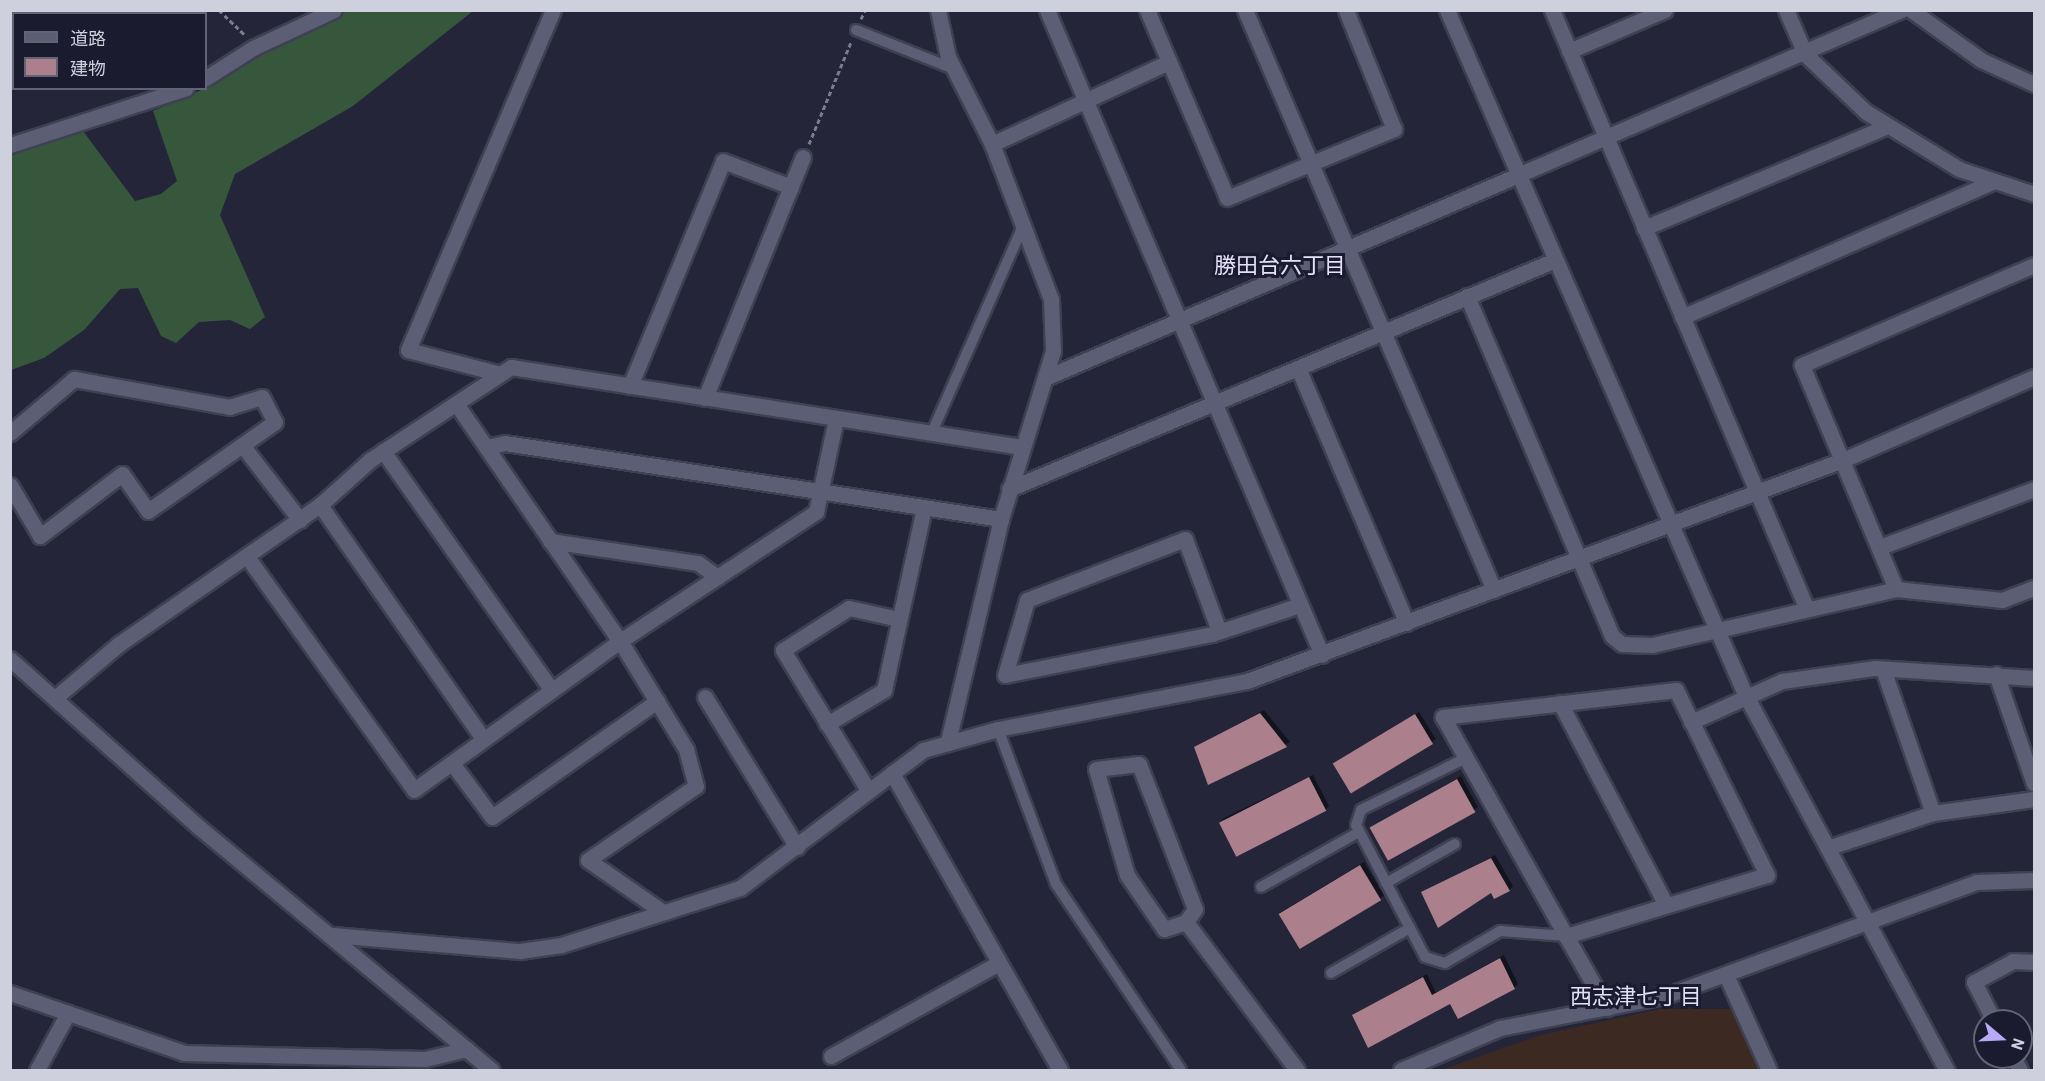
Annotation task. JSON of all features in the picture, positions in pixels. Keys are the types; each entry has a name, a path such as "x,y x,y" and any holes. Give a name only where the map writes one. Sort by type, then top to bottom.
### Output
{"street":[{"path":"207,77 253,48 334,10"},
{"path":"497,373 408,350 553,10"},
{"path":"938,10 954,69 992,144 1050,299 1053,351 1047,377 1009,489 948,741"},
{"path":"1047,10 1322,655"},
{"path":"1147,10 1227,198 1394,129 1346,10"},
{"path":"1245,10 1494,590"},
{"path":"1447,10 1713,627 1745,694 1830,848 1947,1071"},
{"path":"1552,10 1806,607"},
{"path":"1569,51 1665,10"},
{"path":"1786,10 1805,54 1840,91 1886,127 1934,157 1992,182 2034,194"},
{"path":"1047,377 1605,137 1805,54 1902,10"},
{"path":"1911,10 1981,60 2034,84"},
{"path":"992,144 1169,62"},
{"path":"10,145 180,90"},
{"path":"1644,228 1886,127"},
{"path":"705,398 803,157"},
{"path":"630,386 723,161 791,187"},
{"path":"1682,317 1992,182"},
{"path":"1009,489 1555,260"},
{"path":"1896,589 1802,365 2034,265"},
{"path":"1467,296 1612,636 1622,644 1652,645 1713,627 1896,589 2002,600 2034,588"},
{"path":"55,698 120,644 248,558 320,505 383,451 457,405 497,373 512,367 836,419 933,430 1022,447"},
{"path":"1299,368 1407,623"},
{"path":"332,935 520,951 561,945 740,888 923,750 948,741 998,729 1247,681 1407,623 1668,522 1756,493 1843,460 2034,377"},
{"path":"10,433 74,379 229,407 262,397 276,422 148,511 122,474 40,536 10,485"},
{"path":"457,405 620,641 686,749 696,786 588,860 663,912"},
{"path":"248,558 414,790 620,641 816,512 824,493 836,419"},
{"path":"486,447 505,443 1001,519"},
{"path":"242,445 300,520"},
{"path":"383,451 551,689"},
{"path":"1880,547 2034,489"},
{"path":"320,505 483,739"},
{"path":"827,724 884,690 924,508"},
{"path":"1219,631 1185,539 1027,600 1005,675 1200,636 1219,631 1300,605"},
{"path":"549,541 698,562 717,578"},
{"path":"868,790 783,650 849,608 899,619"},
{"path":"10,659 200,828 332,935 492,1071"},
{"path":"1883,669 1933,813"},
{"path":"1692,722 1745,694 1782,681 1883,669 2034,678"},
{"path":"1996,674 2034,784"},
{"path":"1566,936 1767,875 1676,690 1443,717 1566,936 1607,1008"},
{"path":"705,697 797,847"},
{"path":"452,763 492,817 657,701"},
{"path":"1560,703 1666,905"},
{"path":"1139,764 1195,909 1186,922 1164,929 1127,875 1096,770 1139,764"},
{"path":"892,773 1060,1071"},
{"path":"1830,848 1933,813 2034,799"},
{"path":"1401,1071 1500,1028 1607,1008 1726,975 1867,920 1976,882 2034,880"},
{"path":"1186,922 1297,1071"},
{"path":"1988,1009 1974,982 2013,961 2034,962"},
{"path":"831,1056 999,963"},
{"path":"1726,975 1769,1071"},
{"path":"10,993 184,1053 425,1059 467,1049"},
{"path":"37,1071 68,1013"}],"lane":[{"path":"856,30 954,69"},
{"path":"933,430 1023,226"},
{"path":"998,729 1056,884 1181,1071"},
{"path":"1466,758 1361,810 1359,832 1425,957 1445,963 1500,931 1566,936"},
{"path":"1261,887 1359,832"},
{"path":"1386,883 1455,844"},
{"path":"1331,973 1410,928"}],"path":[{"path":"219,10 253,48"},
{"path":"803,157 865,10"}],"shaded area":[{"path":"1661,1009 1732,1009 1759,1070 1441,1070 1540,1035"}],"green space":[{"path":"347,11 473,11 353,106 235,174 220,215 265,317 250,329 230,320 199,322 176,343 161,336 138,288 120,289 84,330 44,358 11,370 11,153 83,131 135,201 161,194 177,181 153,111 201,90 207,90 207,87 283,40"}],"building":[{"path":"1260,713 1287,747 1208,785 1194,747"},
{"path":"1415,714 1433,744 1351,793 1333,763"},
{"path":"1309,777 1326,811 1236,857 1219,823"},
{"path":"1457,779 1475,812 1388,861 1370,827"},
{"path":"1491,858 1510,891 1494,899 1491,893 1438,928 1421,892"},
{"path":"1360,865 1381,900 1300,949 1279,914"},
{"path":"1500,958 1515,989 1458,1019 1450,1004 1368,1048 1352,1015 1423,977 1432,995"}],"district":[{"name":"勝田台六丁目","path":"1280,265"},
{"name":"西志津七丁目","path":"1636,996"}]}
